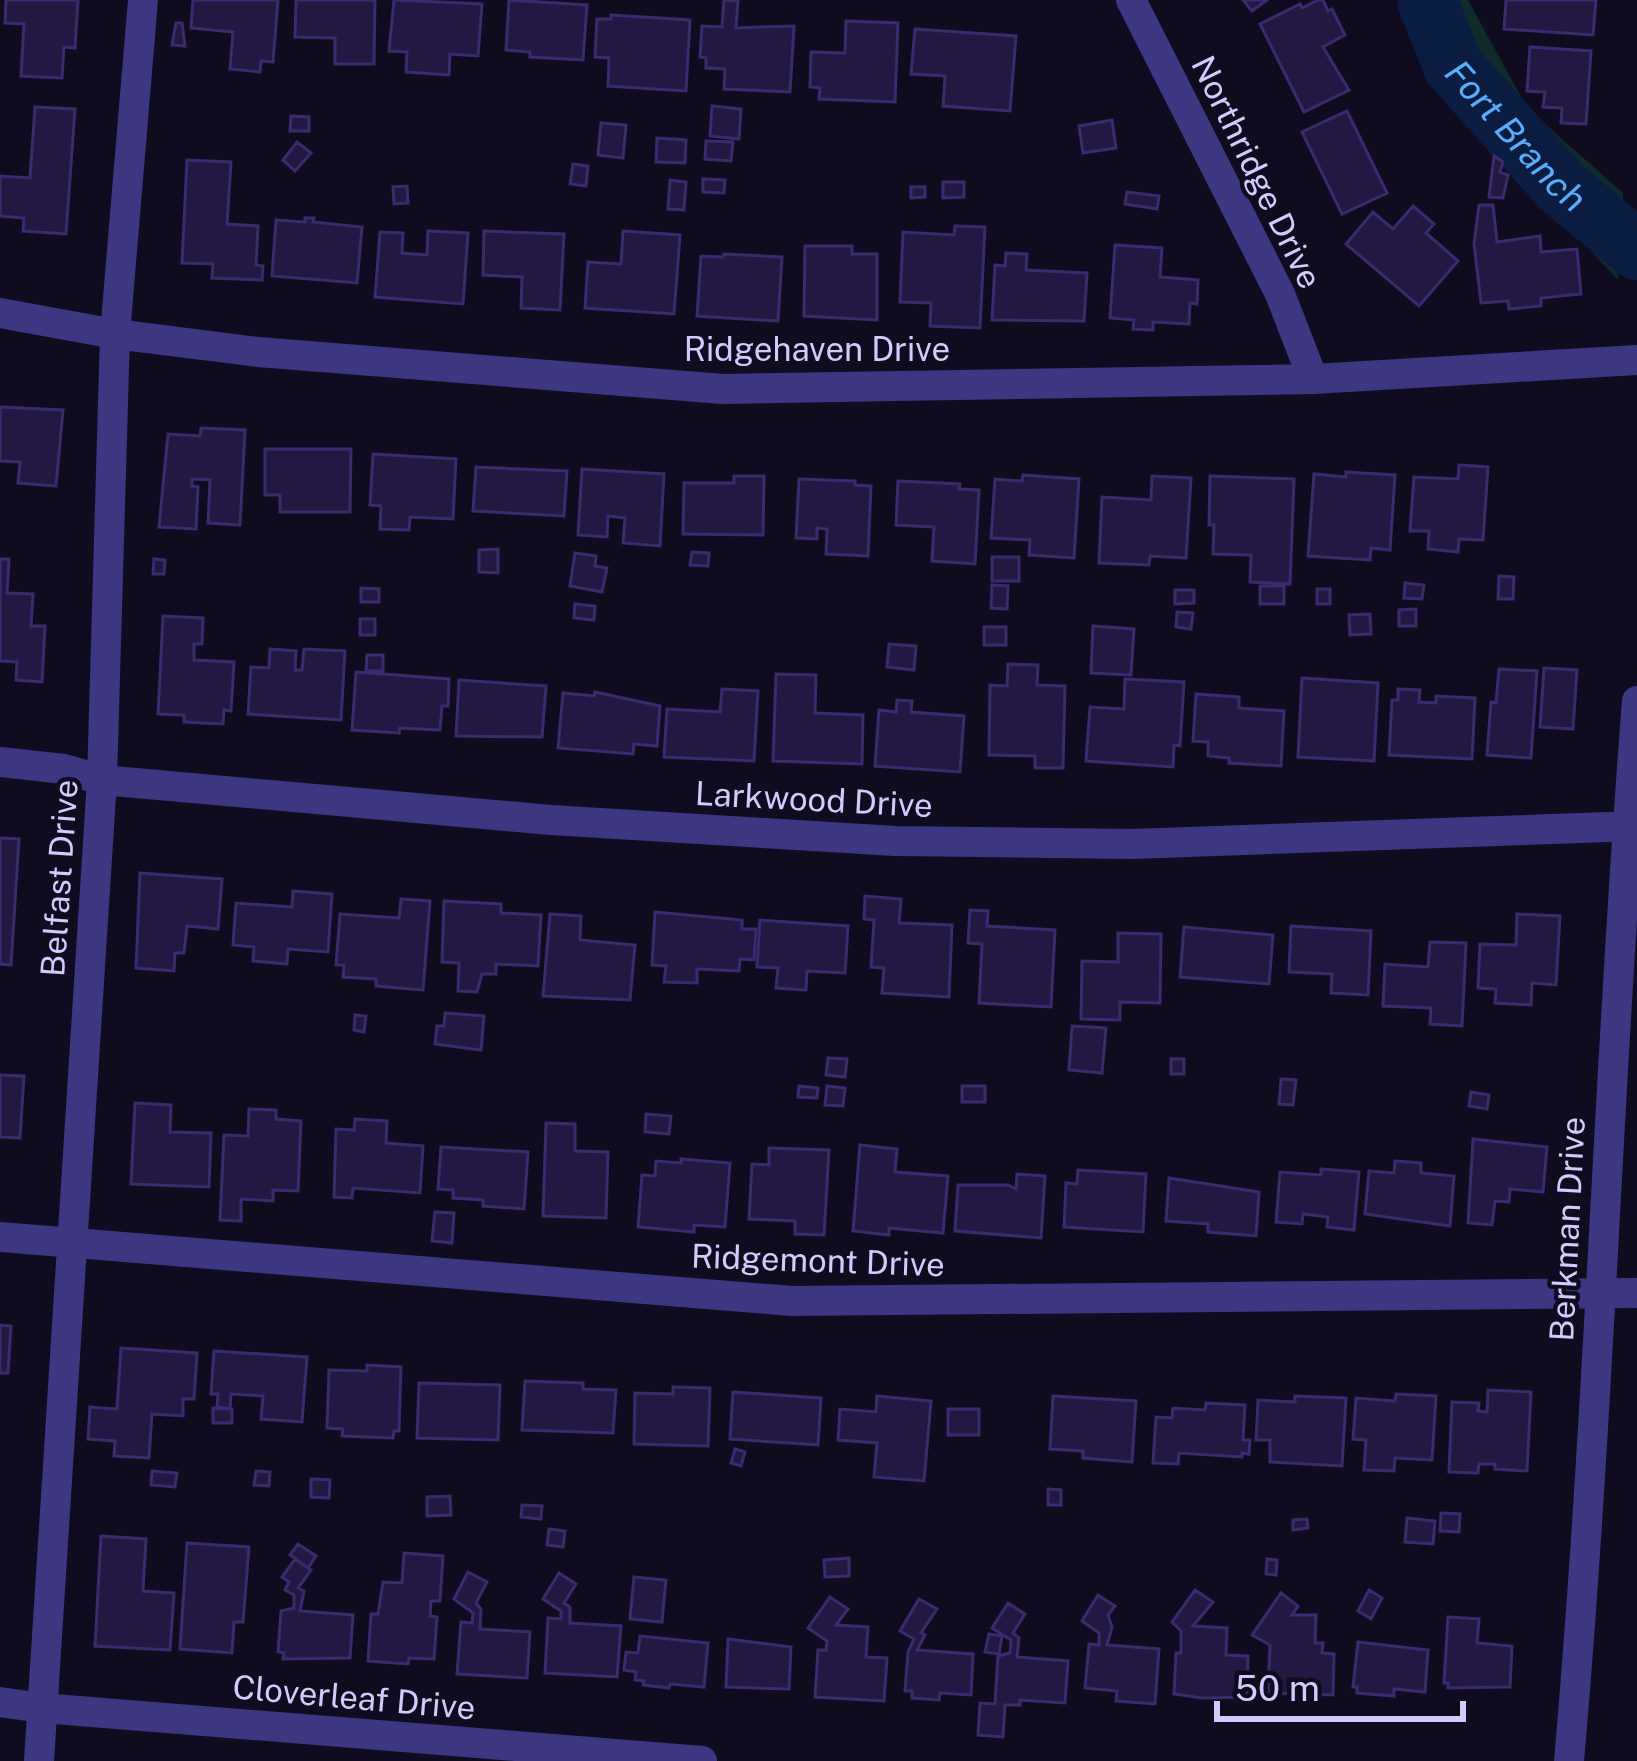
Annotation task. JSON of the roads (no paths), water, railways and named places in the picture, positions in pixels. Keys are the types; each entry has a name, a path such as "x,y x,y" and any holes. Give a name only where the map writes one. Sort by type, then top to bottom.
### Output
{"street":[{"name":"Belfast Drive","path":"39,1761 102,780 115,334 143,0"},
{"name":"Northridge Drive","path":"1131,0 1280,294 1312,379"},
{"name":"Ridgehaven Drive","path":"0,313 258,352 723,389 1312,379 1637,360"},
{"name":"Berkman Drive","path":"1569,1761 1637,701"},
{"name":"Larkwood Drive","path":"0,761 64,769 102,780 551,820 895,841 1132,844 1632,826"},
{"name":"Ridgemont Drive","path":"0,1237 792,1301 1637,1293"},
{"name":"Cloverleaf Drive","path":"0,1702 702,1761"}],"waterway":[{"name":"Fort Branch","path":"1427,0 1453,66 1561,187 1637,250"}]}
